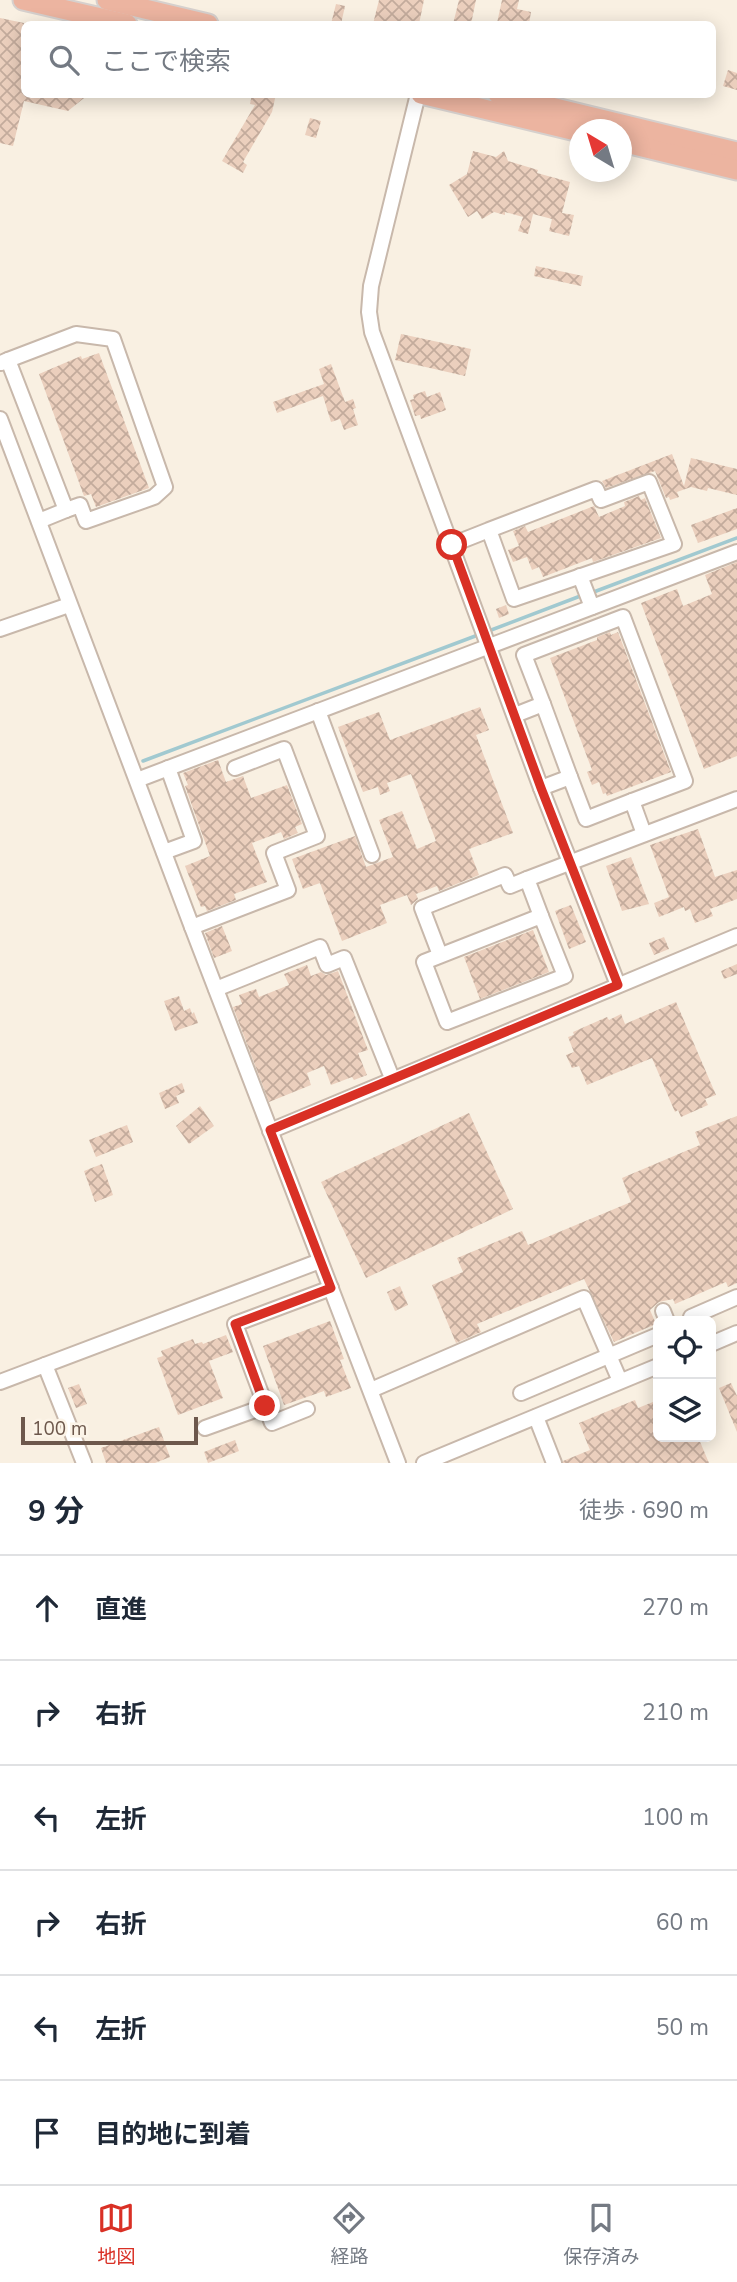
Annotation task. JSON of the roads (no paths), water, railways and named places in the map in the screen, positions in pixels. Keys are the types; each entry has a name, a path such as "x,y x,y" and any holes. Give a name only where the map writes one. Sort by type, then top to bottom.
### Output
{"highway":[{"path":"23,0 114,21"},
{"path":"107,0 195,21"},
{"path":"436,98 569,130"},
{"path":"514,98 737,152"},
{"path":"632,145 737,170"}],"street":[{"path":"418,98 371,286 369,312 372,332 541,788 618,985"},
{"path":"39,521 79,505 86,521 154,498 166,487 113,339 76,334 4,362 66,510"},
{"path":"0,419 398,1463"},
{"path":"452,545 489,530 596,489 601,500 649,482 674,544 582,580 514,599 489,530"},
{"path":"137,780 318,711 486,637 737,552"},
{"path":"582,580 591,603"},
{"path":"0,629 69,605"},
{"path":"623,617 685,781 586,819 570,777 524,655 623,617"},
{"path":"514,715 543,705"},
{"path":"318,711 372,855"},
{"path":"260,733 268,755"},
{"path":"192,927 288,890 274,853 317,836 284,749 236,768"},
{"path":"164,852 194,841 168,768"},
{"path":"541,788 570,777"},
{"path":"440,956 422,908 505,875 510,886 737,799"},
{"path":"632,801 644,834"},
{"path":"527,879 565,976 447,1022 424,962 541,916"},
{"path":"270,1130 737,936"},
{"path":"216,989 320,947 327,965 344,958 392,1078"},
{"path":"0,1382 320,1261"},
{"path":"307,1409 272,1423 235,1324 331,1288"},
{"path":"693,1316 737,1297"},
{"path":"370,1391 584,1298 621,1381"},
{"path":"716,1342 737,1333"},
{"path":"521,1394 653,1337"},
{"path":"45,1365 84,1463"},
{"path":"424,1463 653,1368"},
{"path":"205,1428 265,1406"},
{"path":"536,1417 554,1463"}],"waterway":[{"path":"591,593 737,538"},
{"path":"486,632 583,595"},
{"path":"143,761 478,635"}]}
